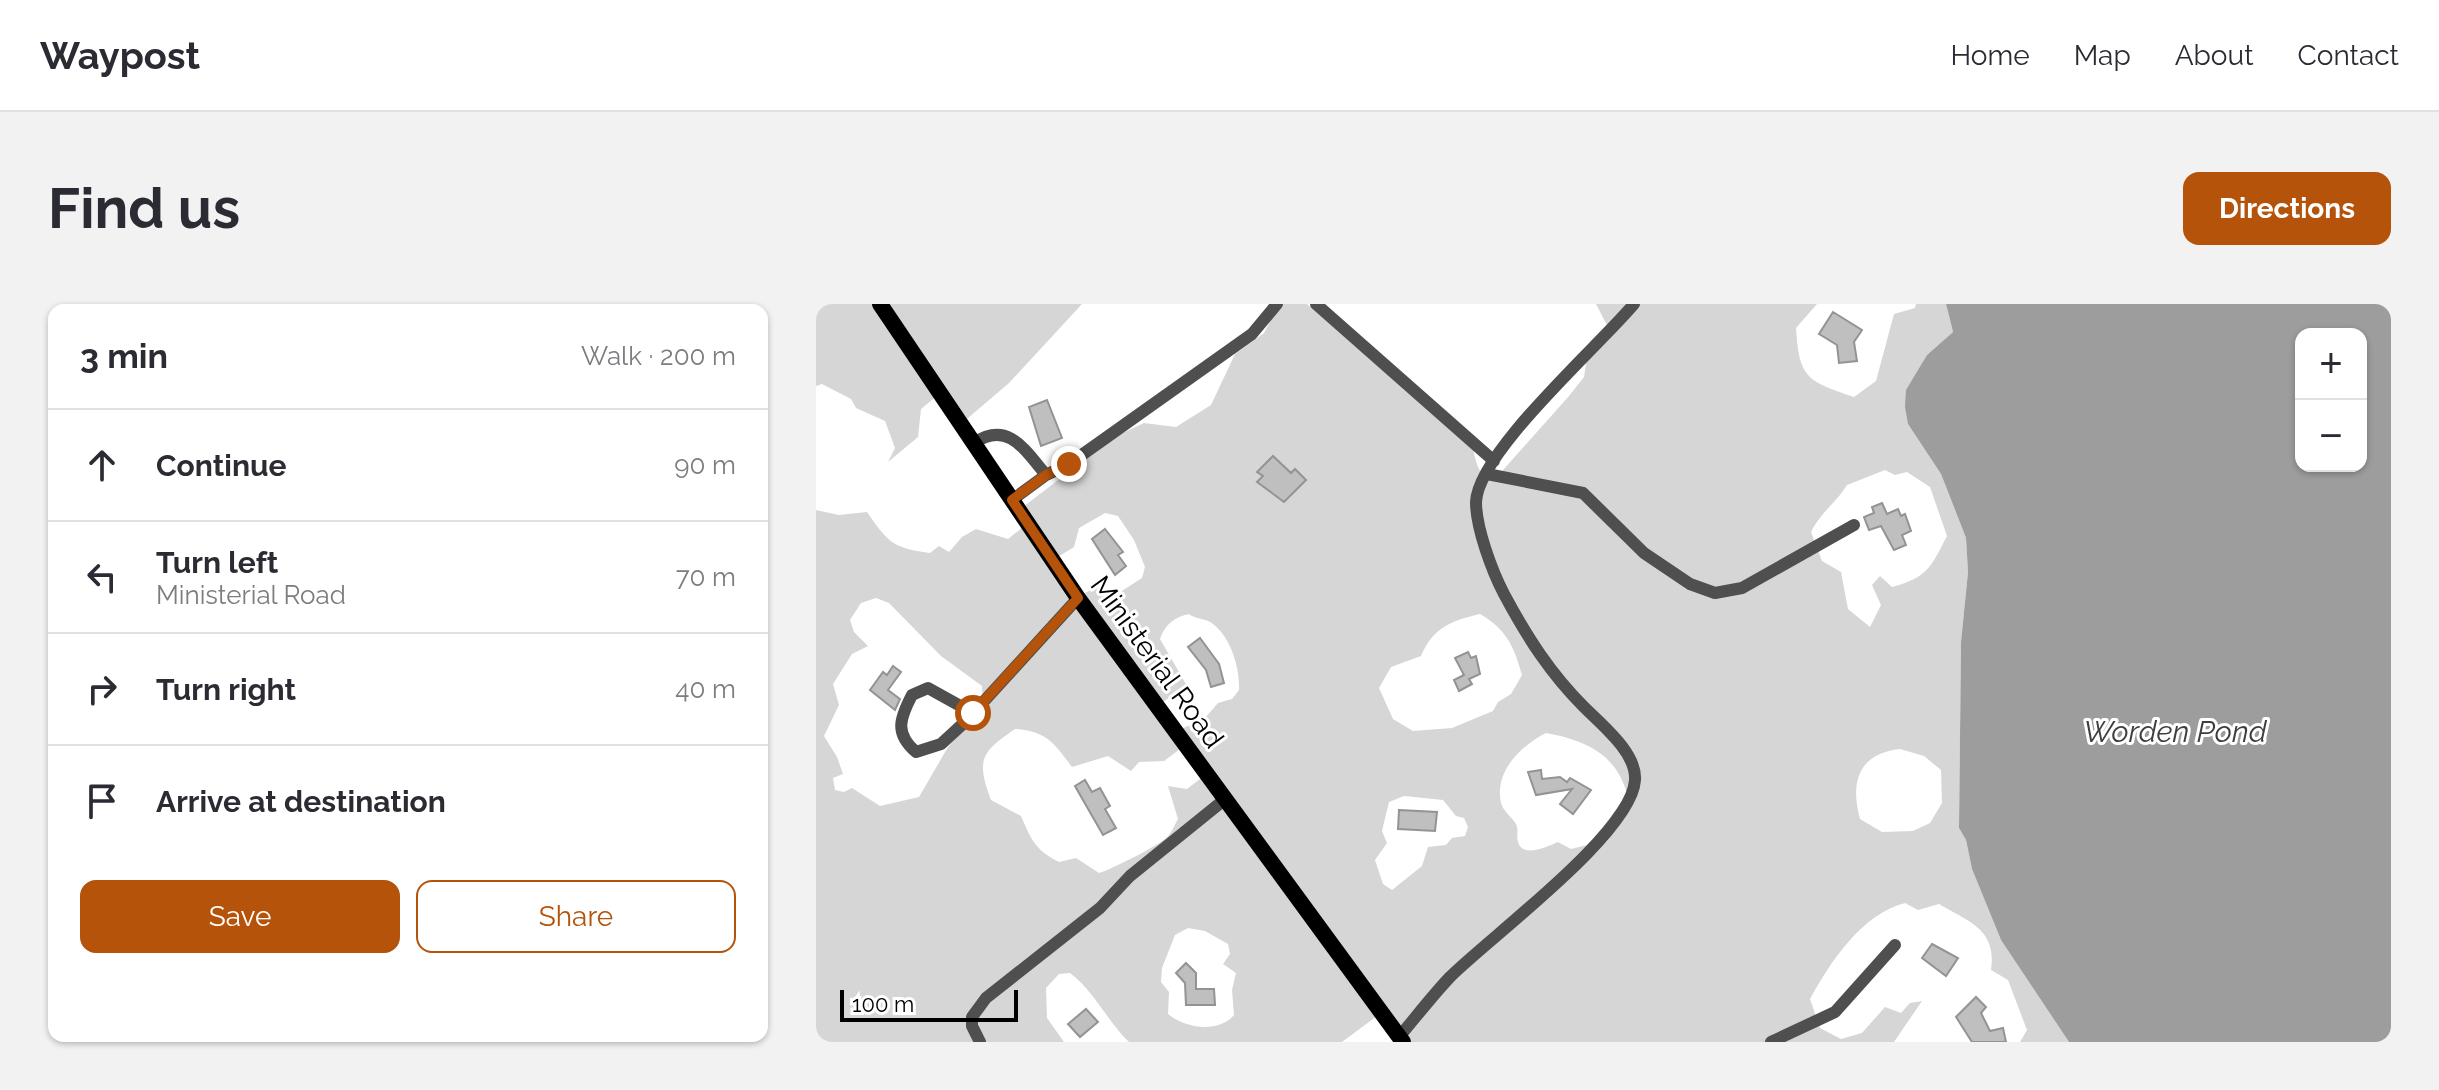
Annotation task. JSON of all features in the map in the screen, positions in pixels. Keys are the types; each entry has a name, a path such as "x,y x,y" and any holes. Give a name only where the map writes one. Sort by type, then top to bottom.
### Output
{"main road":[{"name":"Ministerial Road","path":"880,304 1078,598 1401,1040"}],"lane":[{"path":"1012,500 1046,475 1069,464 1252,334 1277,304"},
{"path":"1316,304 1494,461"},
{"path":"1401,1040 1450,978 1598,844 1627,806 1635,780 1629,756 1554,677 1524,632 1491,568 1476,502 1500,449 1634,304"},
{"path":"974,443 996,433 1009,435 1019,442 1046,475"},
{"path":"1487,474 1583,493 1644,553 1690,584 1715,593 1742,588 1854,525"},
{"path":"973,713 928,688 912,695 899,720 903,741 916,752 941,744 973,713 1078,598"},
{"path":"980,1042 972,1026 972,1017 986,998 1100,908 1130,876 1224,800"},
{"path":"1771,1042 1835,1012 1895,945"}],"shaded area":[{"path":"816,304 1082,304 1009,383 961,424 938,395 921,409 918,437 888,462 895,448 885,421 856,408 851,399 822,384 816,386"},
{"path":"1279,304 1307,304 1468,444 1472,444 1480,471 1495,479 1569,396 1584,377 1586,363 1612,335 1596,304 1817,304 1796,328 1803,368 1816,381 1854,397 1876,381 1894,314 1915,308 1916,304 1946,304 1953,332 1927,355 1907,390 1908,424 1941,474 1966,538 1968,572 1961,642 1959,828 2001,940 2069,1042 2020,1042 2027,1030 2008,980 1991,970 1992,956 1985,936 1970,922 1939,904 1918,910 1905,903 1875,917 1849,941 1810,999 1820,1028 1841,1039 1862,1033 1885,1007 1901,1013 1910,1003 1922,1001 1894,1042 1403,1042 1381,1013 1342,1042 1129,1042 1087,989 1070,973 1059,974 1046,988 1047,1018 1064,1042 816,1042 816,510 839,515 867,512 892,542 907,549 930,553 939,546 949,552 962,537 976,529 1008,539 1027,524 1019,510 1079,464 1086,450 1144,423 1176,427 1211,405 1235,354 1264,333","holes":["1885,470 1895,475 1907,472 1930,487 1947,536 1932,563 1921,575 1892,587 1880,576 1872,585 1881,605 1870,627 1848,609 1841,572 1822,561 1811,532 1847,485","1105,513 1118,516 1134,540 1145,567 1142,578 1117,594 1099,586 1077,597 1053,560 1074,547 1079,528","876,598 889,603 941,656 982,686 983,707 948,747 919,797 880,806 852,788 844,792 835,790 833,778 843,774 824,736 839,705 833,684 852,654 868,646 854,632 850,620 861,603","1189,614 1210,622 1219,630 1233,654 1239,690 1232,699 1218,703 1205,718 1175,732 1157,706 1187,686 1160,639 1175,619","1480,614 1503,632 1516,655 1522,675 1511,694 1498,702 1493,711 1452,728 1413,731 1393,719 1379,688 1391,667 1421,656 1437,632","1015,729 1026,730 1048,740 1072,767 1108,756 1131,771 1139,762 1164,761 1184,746 1205,775 1187,789 1168,786 1178,819 1168,836 1099,873 1076,858 1059,862 1051,858 1035,843 1021,816 991,800 983,766 995,744","1546,733 1560,736 1597,751 1615,768 1627,794 1591,844 1571,849 1558,842 1530,851 1521,847 1517,840 1517,826 1502,806 1500,791 1506,770 1527,745","1900,749 1924,756 1941,770 1942,803 1930,823 1913,831 1882,832 1860,819 1857,782 1860,772 1875,757","1404,796 1443,800 1456,816 1464,818 1468,827 1465,836 1452,838 1446,845 1428,847 1422,866 1392,890 1383,884 1375,860 1387,843 1382,831 1389,802","1188,928 1205,931 1228,944 1230,954 1223,964 1236,973 1232,990 1234,1015 1228,1021 1211,1027 1193,1026 1175,1019 1168,1014 1169,992 1161,982 1162,968 1175,935"]}],"water":[{"name":"Worden Pond","path":"1946,304 2391,304 2391,1042 2069,1042 2001,940 1959,828 1961,642 1968,572 1966,538 1941,474 1908,424 1906,390 1927,355 1953,332"}],"building":[{"path":"1833,312 1862,330 1854,342 1857,361 1839,363 1837,345 1819,334"},
{"path":"1047,400 1062,438 1041,446 1029,407"},
{"path":"1273,456 1291,473 1295,469 1306,480 1284,502 1257,482 1263,476 1257,472"},
{"path":"1882,503 1887,514 1898,509 1901,516 1905,514 1911,531 1902,535 1906,545 1894,550 1881,526 1869,530 1864,517 1874,513 1872,507"},
{"path":"1105,529 1123,552 1118,555 1126,566 1115,575 1092,539"},
{"path":"1200,638 1219,664 1224,683 1211,687 1206,670 1188,647"},
{"path":"1468,652 1471,658 1476,656 1480,674 1469,679 1472,684 1459,691 1454,680 1464,675 1455,658"},
{"path":"893,666 901,672 888,690 900,699 895,710 870,690 883,672 887,675"},
{"path":"1541,770 1542,779 1560,777 1567,782 1570,778 1591,790 1573,814 1560,804 1572,789 1536,795 1528,772"},
{"path":"1085,780 1092,792 1100,788 1110,806 1105,809 1116,828 1103,835 1075,786"},
{"path":"1399,810 1437,812 1435,831 1398,829"},
{"path":"1932,944 1958,958 1946,976 1922,958"},
{"path":"1186,963 1196,973 1196,989 1214,989 1215,1005 1186,1005 1185,983 1176,973"},
{"path":"1976,997 1986,1007 1981,1013 1990,1031 2003,1028 2006,1042 1972,1042 1956,1017"},
{"path":"1086,1009 1098,1022 1080,1037 1068,1024"}],"route":[{"path":"973,713 1078,598 1012,500 1046,475 1069,464"}]}
